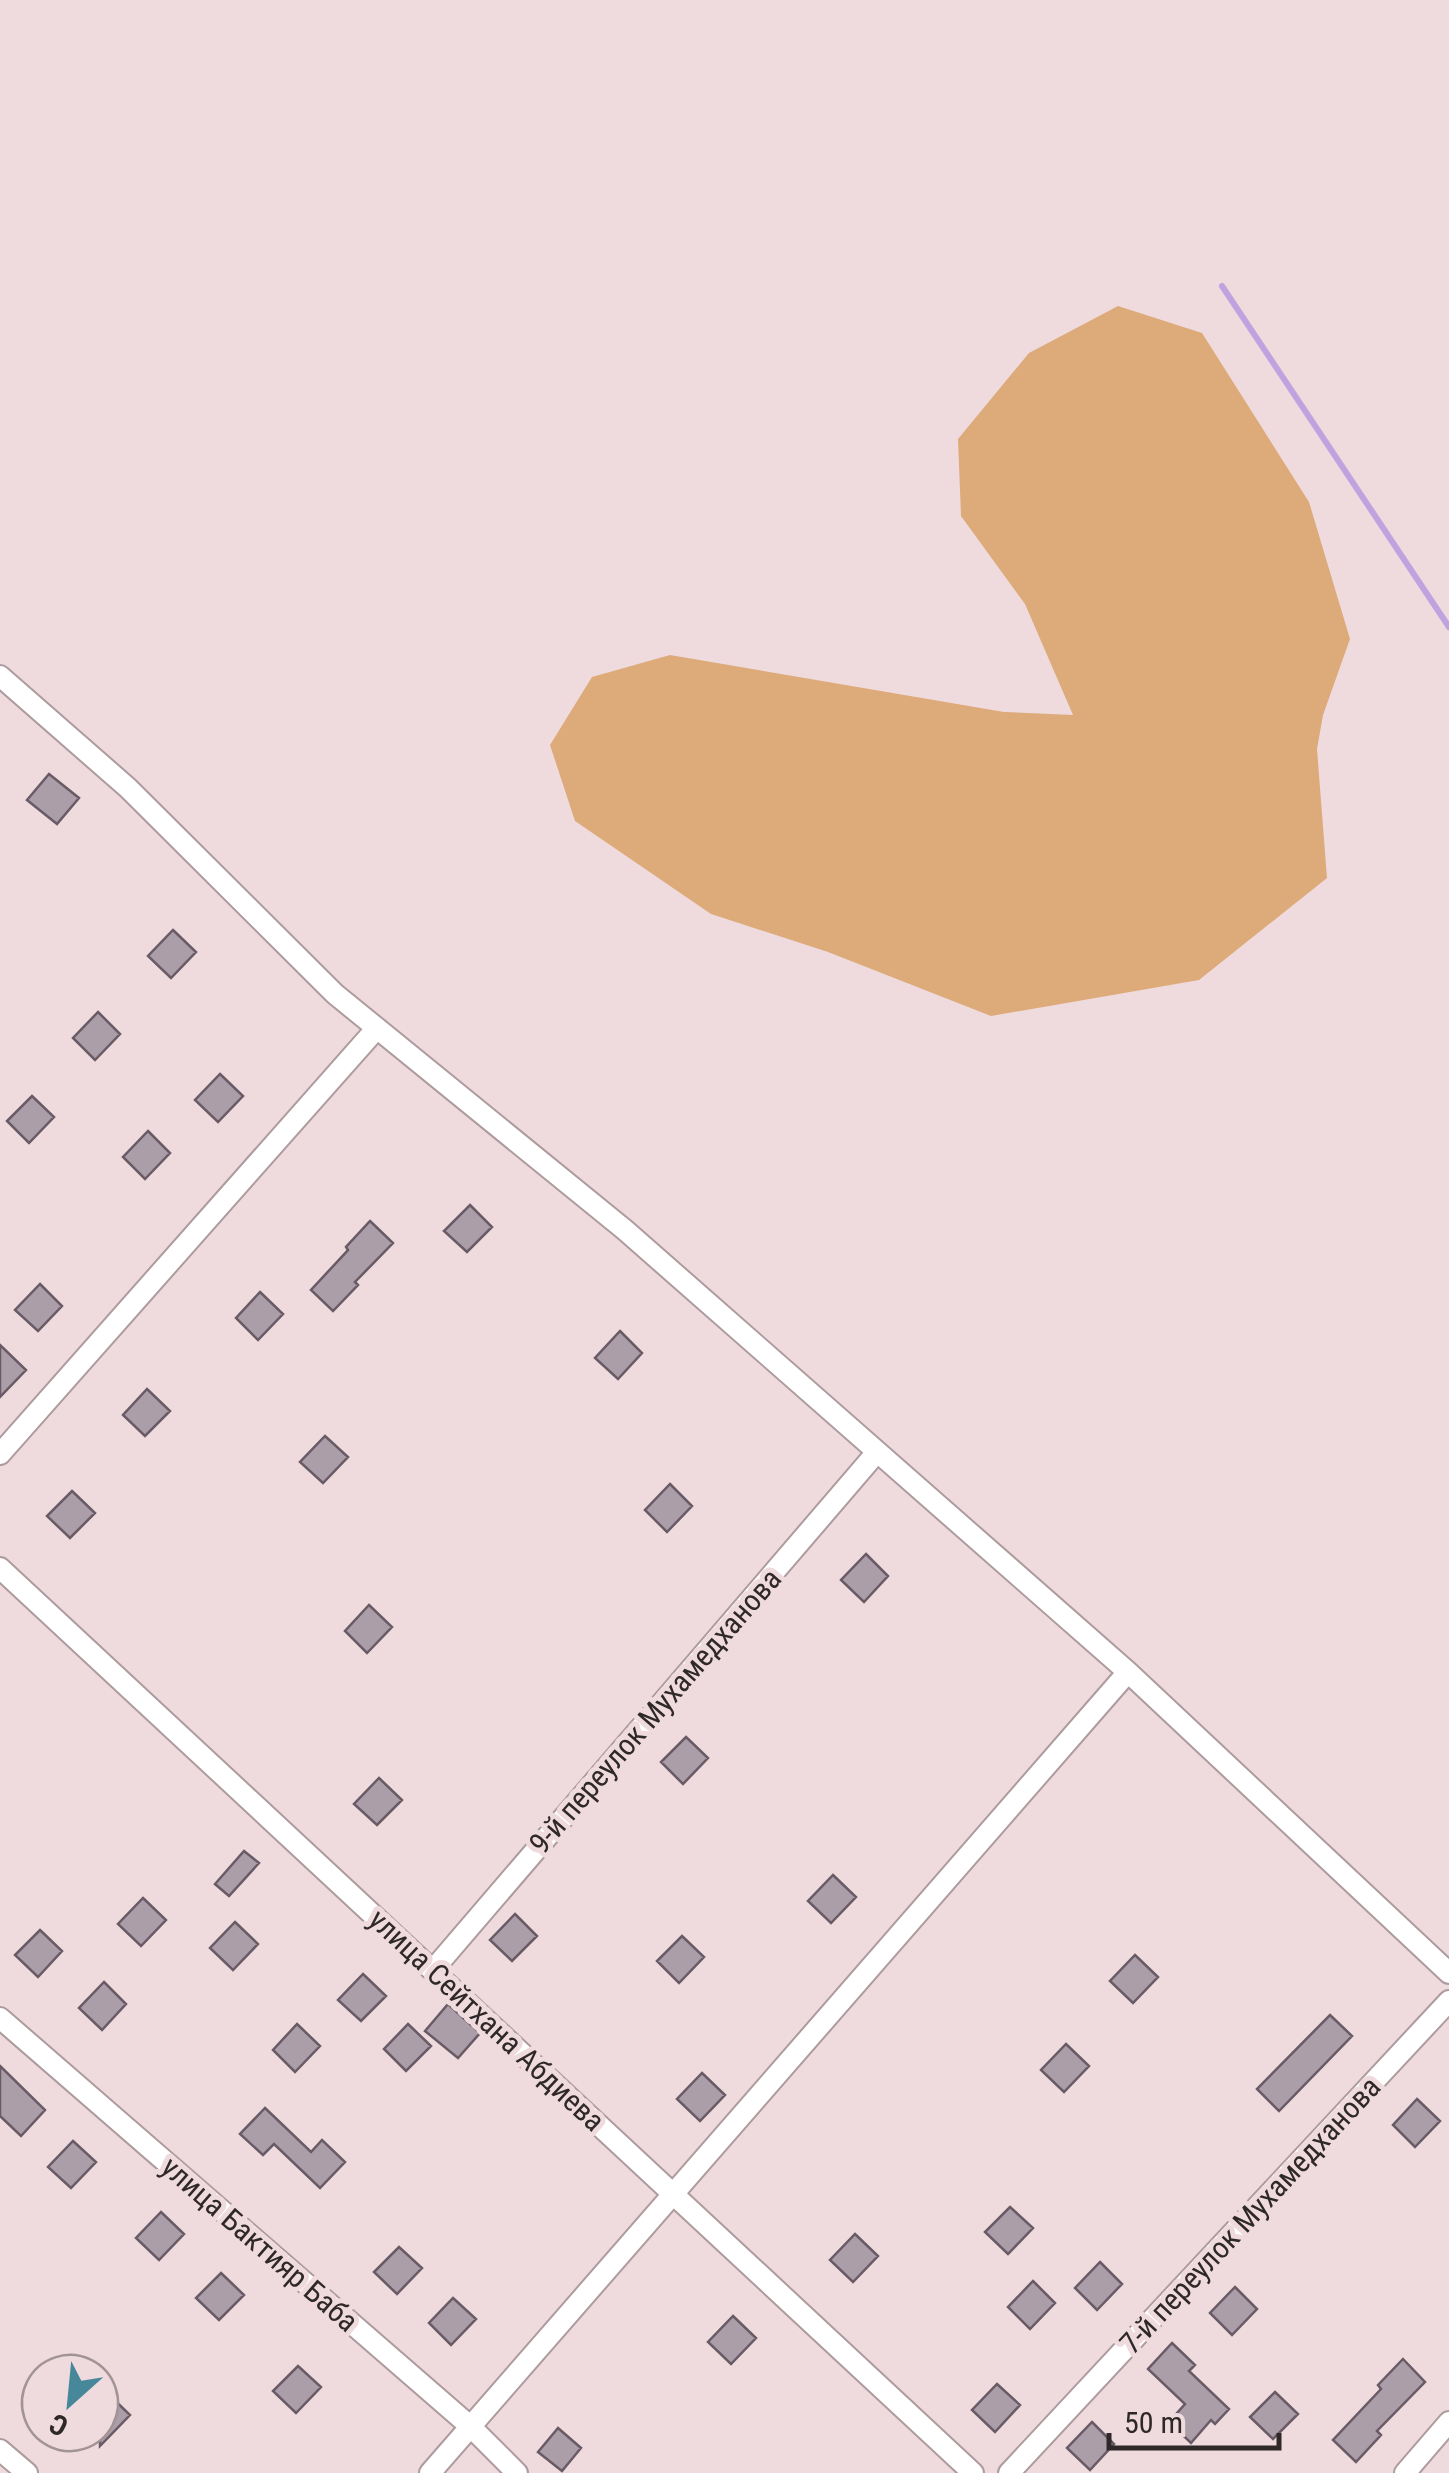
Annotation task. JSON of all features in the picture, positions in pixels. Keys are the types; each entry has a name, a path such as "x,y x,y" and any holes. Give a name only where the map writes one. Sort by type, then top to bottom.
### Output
{"street":[{"path":"0,676 128,788 335,994 625,1230 1128,1672 1449,1973"},
{"path":"0,1454 377,1028"},
{"name":"9-й переулок Мухамедханова","path":"433,1970 877,1452"},
{"name":"улица Сейтхана Абдиева","path":"0,1568 973,2473"},
{"path":"430,2473 1128,1672"},
{"name":"7-й переулок Мухамедханова","path":"1009,2473 1449,2000"},
{"name":"улица Бактияр Баба","path":"0,2018 470,2427 517,2473"},
{"path":"1404,2473 1449,2422"},
{"path":"0,2450 27,2473"}],"shaded area":[{"path":"1118,306 1202,333 1309,502 1350,639 1323,715 1317,749 1327,878 1199,980 991,1016 828,952 711,914 575,821 550,745 592,677 670,655 1004,712 1073,715 1025,604 961,516 958,439 1029,353"}],"building":[{"path":"49,774 79,798 57,824 27,800"},
{"path":"173,930 196,952 171,978 148,956"},
{"path":"98,1012 120,1034 95,1060 73,1038"},
{"path":"220,1074 243,1096 218,1122 195,1100"},
{"path":"32,1096 54,1117 29,1143 7,1121"},
{"path":"148,1131 170,1153 145,1179 123,1157"},
{"path":"470,1205 492,1227 467,1252 444,1231"},
{"path":"370,1221 393,1243 333,1311 311,1290"},
{"path":"40,1284 62,1306 38,1331 15,1310"},
{"path":"260,1292 283,1314 258,1340 236,1318"},
{"path":"620,1331 642,1353 618,1379 595,1358"},
{"path":"0,1345 26,1370 0,1397"},
{"path":"147,1389 170,1411 145,1436 123,1415"},
{"path":"325,1436 348,1457 323,1483 300,1462"},
{"path":"670,1484 692,1506 667,1532 645,1510"},
{"path":"72,1491 95,1513 70,1538 47,1516"},
{"path":"866,1554 888,1576 864,1602 841,1580"},
{"path":"369,1605 392,1627 367,1653 345,1631"},
{"path":"686,1737 708,1758 683,1784 661,1762"},
{"path":"379,1778 402,1800 377,1825 354,1804"},
{"path":"244,1851 259,1863 229,1896 215,1884"},
{"path":"833,1875 856,1897 831,1923 808,1901"},
{"path":"143,1898 166,1920 141,1946 118,1924"},
{"path":"515,1914 537,1936 512,1961 490,1940"},
{"path":"235,1922 258,1944 233,1970 210,1948"},
{"path":"40,1930 62,1951 38,1977 15,1955"},
{"path":"682,1936 704,1957 679,1983 657,1961"},
{"path":"1135,1955 1158,1977 1133,2003 1110,1981"},
{"path":"363,1974 386,1996 361,2021 338,2000"},
{"path":"104,1982 126,2004 102,2030 79,2008"},
{"path":"448,2004 480,2033 458,2058 425,2031"},
{"path":"1330,2015 1352,2036 1279,2111 1257,2089"},
{"path":"297,2024 320,2046 295,2072 273,2050"},
{"path":"408,2024 431,2046 406,2071 384,2049"},
{"path":"1066,2044 1089,2066 1064,2092 1041,2070"},
{"path":"0,2066 45,2110 21,2136 0,2116"},
{"path":"702,2073 725,2095 700,2121 677,2099"},
{"path":"1417,2099 1440,2121 1415,2147 1393,2125"},
{"path":"265,2108 311,2152 322,2140 345,2162 320,2188 274,2144 263,2155 240,2134"},
{"path":"73,2141 96,2162 71,2188 48,2167"},
{"path":"1010,2207 1033,2228 1008,2254 985,2232"},
{"path":"161,2212 184,2234 159,2260 136,2238"},
{"path":"855,2234 878,2256 853,2282 830,2260"},
{"path":"399,2247 422,2268 397,2294 374,2272"},
{"path":"1100,2262 1122,2284 1097,2310 1075,2288"},
{"path":"221,2273 244,2295 219,2320 196,2298"},
{"path":"1033,2281 1055,2303 1030,2329 1008,2307"},
{"path":"1235,2287 1257,2309 1232,2335 1210,2313"},
{"path":"453,2298 476,2319 451,2345 429,2323"},
{"path":"733,2316 756,2338 731,2364 708,2342"},
{"path":"1172,2343 1195,2365 1189,2371 1229,2409 1215,2424 1211,2420 1191,2443 1169,2422 1185,2404 1148,2369"},
{"path":"1403,2359 1425,2382 1377,2431 1381,2435 1356,2462 1333,2440"},
{"path":"298,2366 321,2387 296,2413 273,2391"},
{"path":"997,2384 1020,2405 995,2432 972,2410"},
{"path":"1275,2392 1298,2414 1273,2439 1250,2417"},
{"path":"120,2405 130,2415 120,2425"},
{"path":"1092,2422 1114,2444 1090,2470 1067,2448"},
{"path":"558,2428 581,2448 562,2471 538,2452"}],"waterway":[{"path":"1222,286 1449,627"}]}
